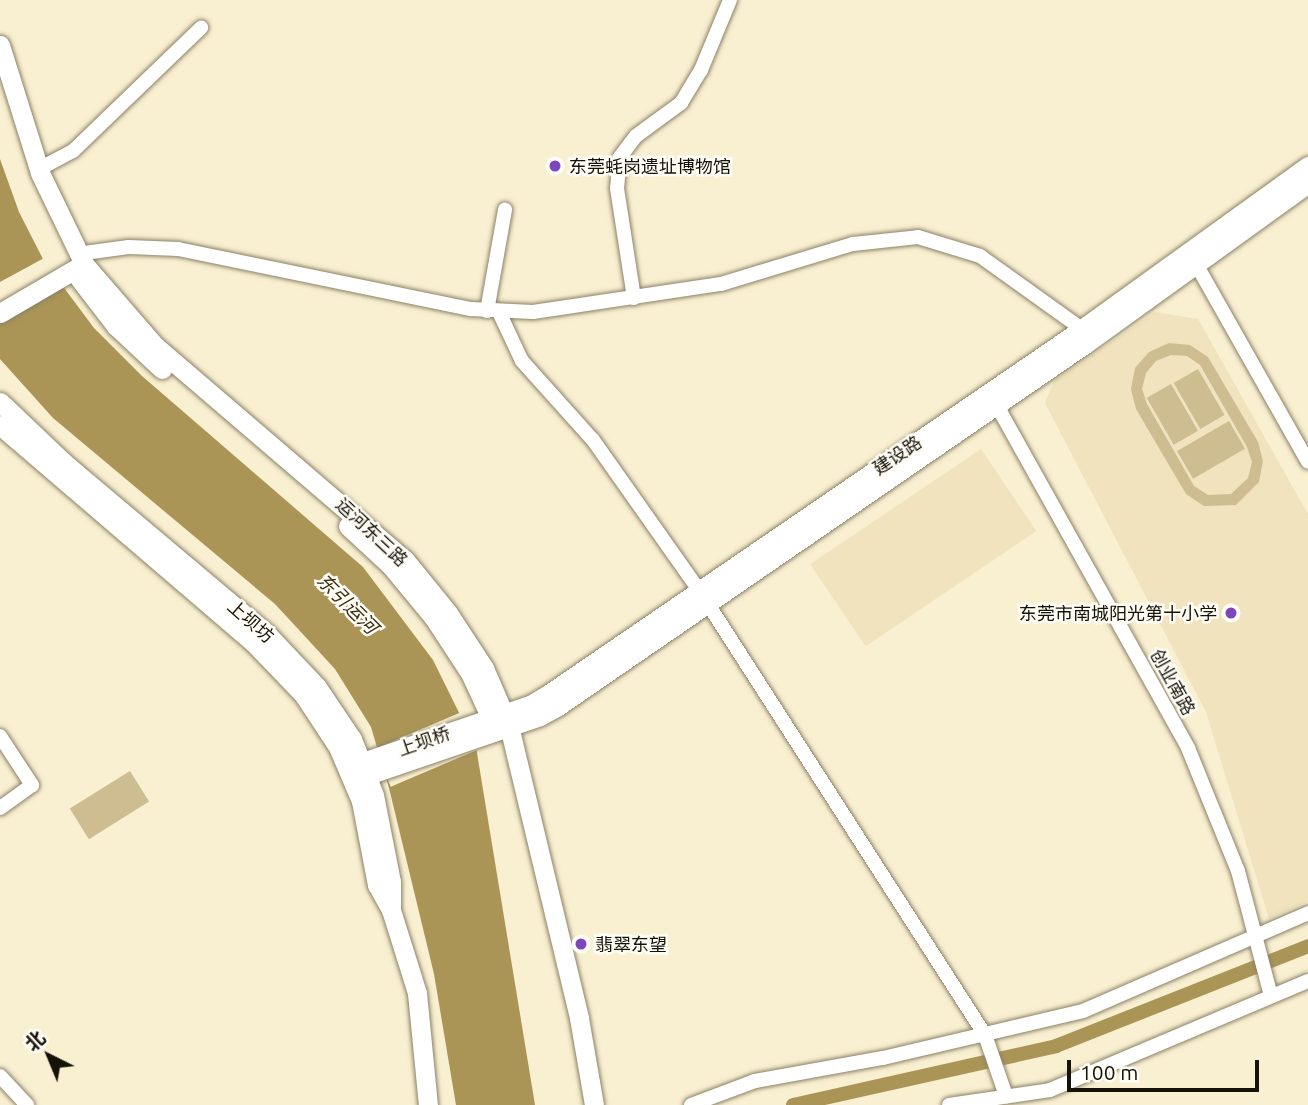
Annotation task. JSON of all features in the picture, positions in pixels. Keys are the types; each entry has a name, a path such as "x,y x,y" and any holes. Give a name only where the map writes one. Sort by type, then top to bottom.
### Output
{"street":[{"path":"634,298 617,188 620,157 636,136 681,103 701,70 730,0"},
{"path":"39,169 73,151 201,28"},
{"name":"运河东三路","path":"0,46 72,264 155,346 405,560 468,641 579,1018 594,1105"},
{"name":"建设路","path":"492,724 558,706 703,596 1308,166"},
{"name":"建设路","path":"703,596 996,404 1308,183"},
{"path":"505,209 493,311 523,361 593,440 703,596 985,1035 1004,1089"},
{"path":"0,298 72,264 129,247 178,249 493,311 552,310 721,284 869,240 918,237 980,256 1082,329"},
{"path":"0,313 72,264"},
{"path":"1196,264 1308,462"},
{"name":"上坝坊","path":"0,402 64,463 293,659 339,717 363,769 391,882 391,910 417,993 428,1105"},
{"name":"创业南路","path":"996,404 1188,748 1216,808 1256,935 1270,990"},
{"name":"上坝坊","path":"0,425 279,667 363,769"},
{"name":"运河东三路","path":"492,724 569,1021 584,1105"},
{"name":"上坝桥","path":"363,769 492,724"},
{"path":"0,736 32,785 0,808"},
{"path":"691,1105 755,1081 985,1035 1083,1011 1308,913"},
{"path":"949,1105 1004,1089 1050,1090 1270,990 1308,981"},
{"path":"0,1076 26,1105"}],"shaded area":[{"name":"东莞市南城阳光第十小学","path":"1155,312 1198,319 1308,514 1308,901 1269,919 1206,712 1045,403 1054,381"},
{"path":"1169,343 1190,345 1208,357 1258,442 1263,461 1259,482 1236,505 1204,506 1186,494 1136,409 1131,389 1135,368 1149,352","holes":["1171,355 1187,356 1200,365 1247,447 1252,462 1248,478 1231,494 1208,495 1194,486 1147,404 1142,389 1146,373 1156,361"]},
{"path":"1198,369 1224,415 1200,429 1174,383"},
{"path":"1171,384 1198,431 1174,445 1147,398"},
{"path":"1229,421 1245,449 1193,479 1177,451"},
{"path":"981,449 1036,531 866,646 810,564"},
{"path":"130,771 149,802 89,839 70,809"}],"water":[{"name":"东引运河","path":"0,159 19,212 44,261 94,328 142,376 363,567 433,660 476,747 535,1105 456,1105 434,974 389,788 371,727 335,669 275,604 53,418 0,359"}],"pier":[{"path":"46,257 63,287 0,321 0,282"},
{"path":"464,711 480,749 391,787 375,749"}],"waterway":[{"path":"793,1105 1056,1046 1308,946"}],"place":[{"name":"东莞蚝岗遗址博物馆","path":"555,166"},
{"name":"东莞市南城阳光第十小学","path":"1231,613"},
{"name":"翡翠东望","path":"581,944"}]}
